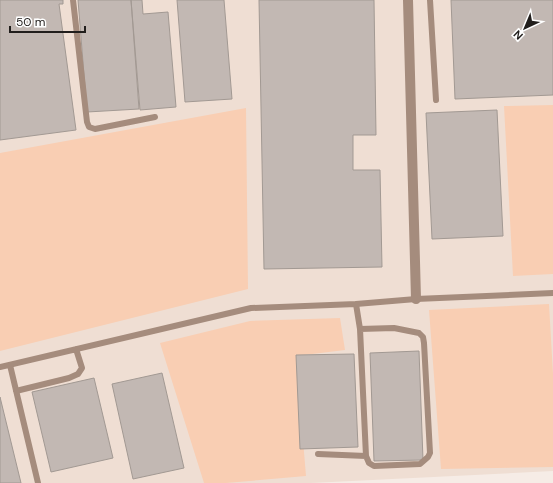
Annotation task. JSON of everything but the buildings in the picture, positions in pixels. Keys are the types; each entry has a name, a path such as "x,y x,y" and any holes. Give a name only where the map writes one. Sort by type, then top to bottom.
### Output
{"street":[{"path":"408,0 416,299"}],"lane":[{"path":"73,0 87,122 89,127 95,129 155,117"},
{"path":"430,0 436,100"},
{"path":"0,367 252,308 553,293"},
{"path":"356,304 360,329 366,456 369,463 378,467 420,464 428,457 430,453 424,343 422,335 420,333 394,328 360,329"},
{"path":"16,391 69,378 78,374 82,368 76,350"},
{"path":"10,365 38,483"},
{"path":"318,454 366,456"}],"shaded area":[{"path":"0,0 553,0 553,471 311,483 0,483"},
{"path":"553,105 553,274 513,276 504,106"},
{"path":"246,108 248,289 0,351 0,153"},
{"path":"549,304 553,374 553,467 441,469 429,310"},
{"path":"340,318 345,350 296,356 306,476 226,483 204,483 160,343 250,321"}]}
